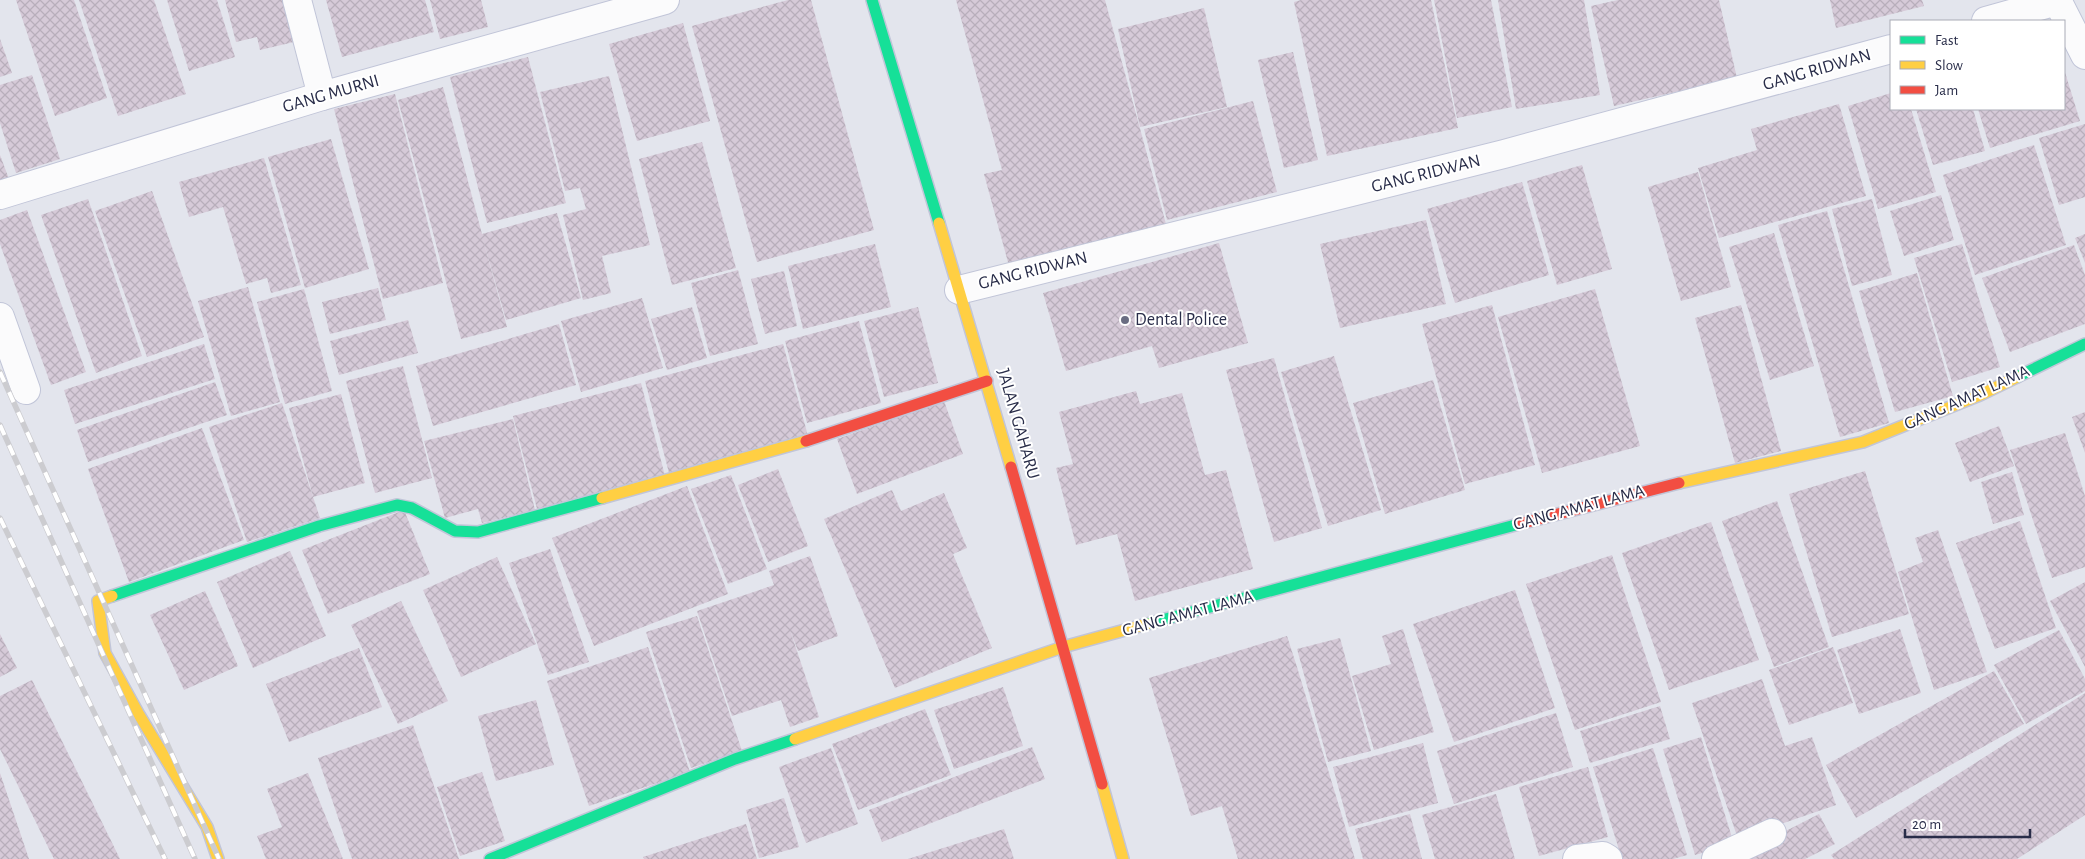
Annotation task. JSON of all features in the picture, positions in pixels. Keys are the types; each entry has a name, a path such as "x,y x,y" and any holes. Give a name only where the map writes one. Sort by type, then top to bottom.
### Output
{"street":[{"path":"297,0 322,96"},
{"name":"GANG MURNI","path":"0,195 322,96 665,0"},
{"name":"JALAN GAHARU","path":"872,0 987,381 1123,859"},
{"path":"1989,20 2057,0 2085,55"},
{"name":"GANG RIDWAN","path":"959,290 1504,154 1890,49"},
{"path":"0,317 26,390"},
{"name":"GANG AMAT LAMA","path":"490,859 735,759 1063,648 1633,493 1863,442 1980,395 2085,344"},
{"path":"218,859 206,827 138,713 105,653 98,600 319,526 397,505 412,508 455,531 478,532 810,440 987,381"},
{"path":"1716,859 1772,833"},
{"path":"1577,859 1603,856 1608,859"}],"building":[{"path":"16,0 74,0 107,98 55,116"},
{"path":"79,0 154,0 186,94 118,116"},
{"path":"167,0 217,0 235,57 189,71"},
{"path":"225,0 284,0 294,42 260,50 257,37 236,42"},
{"path":"326,0 425,0 434,32 342,57"},
{"path":"430,0 481,0 488,27 440,39"},
{"path":"788,0 811,0 874,230 757,262 692,26"},
{"path":"956,0 1105,0 1166,224 1009,266 984,174 1002,170"},
{"path":"1301,0 1431,0 1458,128 1327,156 1294,2"},
{"path":"1434,0 1491,0 1512,107 1457,118"},
{"path":"1498,0 1584,0 1600,95 1516,109"},
{"path":"1618,0 1719,0 1737,78 1614,106 1591,6"},
{"path":"1830,0 1922,0 1924,6 1836,28"},
{"path":"1204,8 1227,107 1140,127 1118,29"},
{"path":"683,23 710,121 637,141 609,44"},
{"path":"0,39 12,73 0,77"},
{"path":"1293,52 1318,160 1284,168 1258,60"},
{"path":"528,57 566,203 487,223 450,77"},
{"path":"2065,72 2080,121 1990,148 1978,110 2065,110"},
{"path":"32,75 60,159 16,173 0,123 0,85"},
{"path":"609,76 650,245 602,256 611,293 583,300 563,215 586,209 580,188 565,191 540,92"},
{"path":"443,87 482,234 557,213 581,298 506,320 482,236 507,327 461,339 398,100"},
{"path":"1890,93 1890,110 1911,110 1936,192 1878,209 1848,106"},
{"path":"395,94 443,283 383,299 334,109"},
{"path":"1253,101 1277,192 1167,220 1144,129"},
{"path":"1839,104 1866,196 1719,238 1698,168 1757,150 1751,129"},
{"path":"1916,110 1973,110 1985,151 1933,165"},
{"path":"2085,124 2085,197 2059,205 2039,138"},
{"path":"331,139 369,269 305,288 268,157"},
{"path":"702,142 736,268 672,285 639,159"},
{"path":"2034,145 2066,245 1975,275 1943,175"},
{"path":"0,155 9,179 0,183"},
{"path":"264,158 301,285 271,293 267,278 246,284 223,207 189,217 179,182"},
{"path":"1582,165 1612,269 1557,285 1527,181"},
{"path":"1698,172 1731,287 1681,301 1648,187"},
{"path":"1522,182 1549,275 1455,303 1427,209"},
{"path":"152,191 204,337 147,357 95,211"},
{"path":"1941,195 1954,240 1904,256 1890,211"},
{"path":"88,199 142,356 96,373 41,215"},
{"path":"1872,199 1892,275 1852,286 1832,209"},
{"path":"27,210 86,372 51,385 0,244 0,220"},
{"path":"1827,211 1889,423 1840,437 1778,225"},
{"path":"1426,220 1446,304 1340,328 1320,244"},
{"path":"1774,233 1814,366 1770,380 1729,247"},
{"path":"2085,234 2085,263 2075,238"},
{"name":"Dental Police","path":"1219,243 1248,343 1159,368 1152,346 1066,371 1043,293"},
{"path":"875,244 891,307 803,329 788,266"},
{"path":"1962,244 2000,367 1952,382 1914,258"},
{"path":"2074,245 2085,275 2085,324 2010,352 1982,278"},
{"path":"738,270 758,344 710,356 691,283"},
{"path":"784,271 797,326 765,334 751,279"},
{"path":"1917,273 1953,396 1895,412 1859,291"},
{"path":"248,287 280,402 231,416 198,301"},
{"path":"378,288 386,320 330,334 322,302"},
{"path":"304,289 332,391 285,404 257,302"},
{"path":"1595,289 1640,446 1542,473 1498,317"},
{"path":"642,298 663,368 581,392 561,321"},
{"path":"1492,305 1535,465 1465,484 1422,324"},
{"path":"1741,305 1781,451 1735,463 1695,318"},
{"path":"692,307 707,358 667,370 651,319"},
{"path":"918,307 938,383 884,397 864,321"},
{"path":"408,320 418,353 339,375 330,341"},
{"path":"859,321 881,403 807,423 785,341"},
{"path":"559,324 576,385 433,426 416,366"},
{"path":"204,344 215,379 75,424 64,390"},
{"path":"783,344 808,436 669,473 645,381"},
{"path":"1334,356 1381,510 1328,526 1281,372"},
{"path":"1274,358 1322,528 1274,542 1226,370"},
{"path":"403,366 432,478 375,493 346,381"},
{"path":"1433,380 1465,490 1385,514 1353,403"},
{"path":"215,382 227,415 88,462 77,430"},
{"path":"641,383 665,476 537,509 513,416"},
{"path":"1136,391 1140,404 1182,393 1205,475 1226,470 1253,569 1135,601 1117,534 1076,545 1056,468 1073,464 1059,412"},
{"path":"341,394 365,483 313,497 289,408"},
{"path":"944,401 963,454 857,494 837,439"},
{"path":"282,403 320,518 247,542 209,427"},
{"path":"2085,412 2085,453 2072,417"},
{"path":"513,419 535,510 482,523 478,509 445,518 424,441"},
{"path":"1999,426 2014,466 1970,482 1955,443"},
{"path":"202,428 244,540 129,582 88,469"},
{"path":"2065,433 2085,496 2085,567 2052,578 2010,450"},
{"path":"778,469 808,546 768,562 738,485"},
{"path":"1865,471 1909,614 1832,637 1789,494"},
{"path":"2012,472 2024,515 1993,524 1981,482"},
{"path":"731,475 767,569 728,584 691,489"},
{"path":"687,486 728,594 594,646 552,538"},
{"path":"892,490 901,511 944,493 967,548 953,554 992,648 895,688 824,519"},
{"path":"1777,501 1829,647 1774,667 1722,521"},
{"path":"404,510 430,574 328,614 302,550"},
{"path":"2020,521 2056,628 1995,649 1956,543"},
{"path":"1711,522 1759,660 1669,690 1622,553"},
{"path":"1938,530 1987,672 1934,690 1898,572 1923,562 1915,538"},
{"path":"550,549 589,662 548,675 509,563"},
{"path":"290,551 326,636 253,668 217,582"},
{"path":"1612,555 1661,702 1575,730 1526,584"},
{"path":"810,556 838,636 798,651 790,630 819,717 790,727 781,700 732,716 697,611 774,585 769,571"},
{"path":"497,557 536,644 461,677 423,590"},
{"path":"2085,582 2085,667 2050,601"},
{"path":"1515,590 1555,708 1454,742 1413,624"},
{"path":"205,591 238,666 184,690 150,615"},
{"path":"401,601 448,701 398,724 351,625"},
{"path":"697,616 742,751 691,768 646,632"},
{"path":"1403,629 1434,732 1374,750 1352,676 1391,664 1382,636"},
{"path":"1900,629 1921,693 1859,714 1837,650"},
{"path":"2059,630 2085,679 2085,691 2026,724 1994,665"},
{"path":"0,634 17,668 0,677"},
{"path":"1287,636 1355,859 1238,859 1222,806 1191,816 1149,678"},
{"path":"1340,638 1371,751 1328,762 1297,649"},
{"path":"648,647 690,772 589,806 547,681"},
{"path":"1833,647 1853,703 1789,725 1769,670"},
{"path":"359,648 382,707 289,742 266,684"},
{"path":"1994,671 2024,724 1856,818 1826,765"},
{"path":"1762,679 1785,746 1812,737 1836,805 1738,839 1692,703"},
{"path":"32,680 120,859 54,859 0,749 0,696"},
{"path":"1003,687 1023,746 954,769 934,710"},
{"path":"2085,693 2085,815 2017,859 1834,859 1831,855"},
{"path":"536,700 554,765 496,781 478,716"},
{"path":"1660,706 1670,739 1590,763 1580,731"},
{"path":"925,709 951,775 858,810 832,744"},
{"path":"1556,713 1573,767 1454,804 1437,751"},
{"path":"413,725 459,859 352,859 318,758"},
{"path":"1701,737 1734,844 1695,855 1663,749"},
{"path":"1423,743 1438,803 1349,827 1333,767"},
{"path":"1032,747 1045,779 882,842 869,810"},
{"path":"831,748 858,824 806,843 779,767"},
{"path":"1653,748 1687,855 1673,859 1622,859 1593,767"},
{"path":"1588,767 1608,837 1539,856 1519,787"},
{"path":"482,772 505,841 460,856 437,787"},
{"path":"0,773 29,859 0,859"},
{"path":"308,773 343,859 266,859 257,836 282,827 267,789"},
{"path":"1496,794 1515,859 1435,859 1422,815"},
{"path":"784,798 799,847 759,858 746,810"},
{"path":"1410,814 1422,859 1363,859 1355,829"},
{"path":"1819,814 1835,844 1805,859 1731,859"},
{"path":"746,824 757,859 644,859 643,857"},
{"path":"1004,829 1014,859 908,859"}],"railway":[{"path":"0,372 219,859"},
{"path":"0,425 195,859"},
{"path":"0,518 165,859"}],"traffic: fast":[{"path":"872,0 939,223"},
{"path":"2017,377 2085,344"},
{"path":"112,596 319,526 397,505 412,508 455,531 478,532 602,498"},
{"path":"1147,624 1519,524"},
{"path":"490,859 735,759 795,739"}],"traffic: slow":[{"path":"939,223 1011,467"},
{"path":"1679,483 1863,442 1980,395 2017,377"},
{"path":"602,498 806,441"},
{"path":"112,596 98,601 105,653 138,713 207,827 218,859"},
{"path":"795,739 1063,647 1147,624"},
{"path":"1102,784 1123,859"}],"traffic: jam":[{"path":"806,441 987,381"},
{"path":"1011,467 1102,784"},
{"path":"1519,524 1679,483"}],"place":[{"name":"Dental Police","path":"1125,320"}]}
